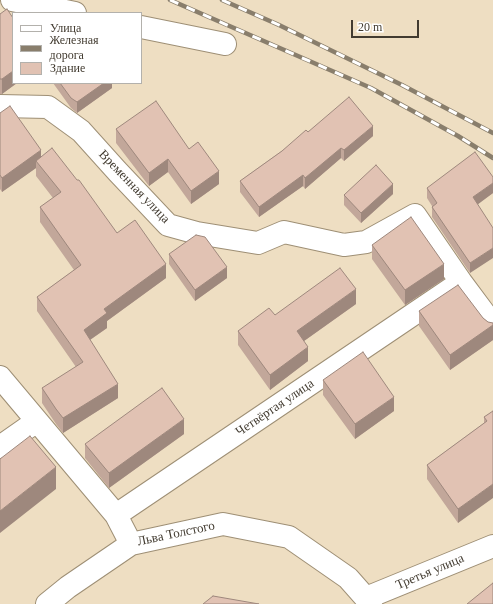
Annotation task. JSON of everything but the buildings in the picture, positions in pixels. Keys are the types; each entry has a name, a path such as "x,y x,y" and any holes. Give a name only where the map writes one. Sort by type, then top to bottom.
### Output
{"street":[{"path":"12,0 70,12"},
{"path":"142,27 225,44"},
{"name":"Временная улица","path":"0,106 48,107 81,131 117,172 168,225 197,233 258,243 284,232 344,245 366,242 415,215 461,282"},
{"path":"461,282 493,325"},
{"name":"Четвёртая улица","path":"116,515 461,282"},
{"path":"0,377 116,515 131,544"},
{"path":"0,447 36,421"},
{"name":"Льва Толстого","path":"46,604 68,587 131,544 223,524 289,537 348,578 369,601"},
{"name":"Третья улица","path":"369,601 493,546"}],"railway":[{"path":"170,0 371,88 458,136 493,158"},
{"path":"222,0 279,25 402,85 493,133"}]}
